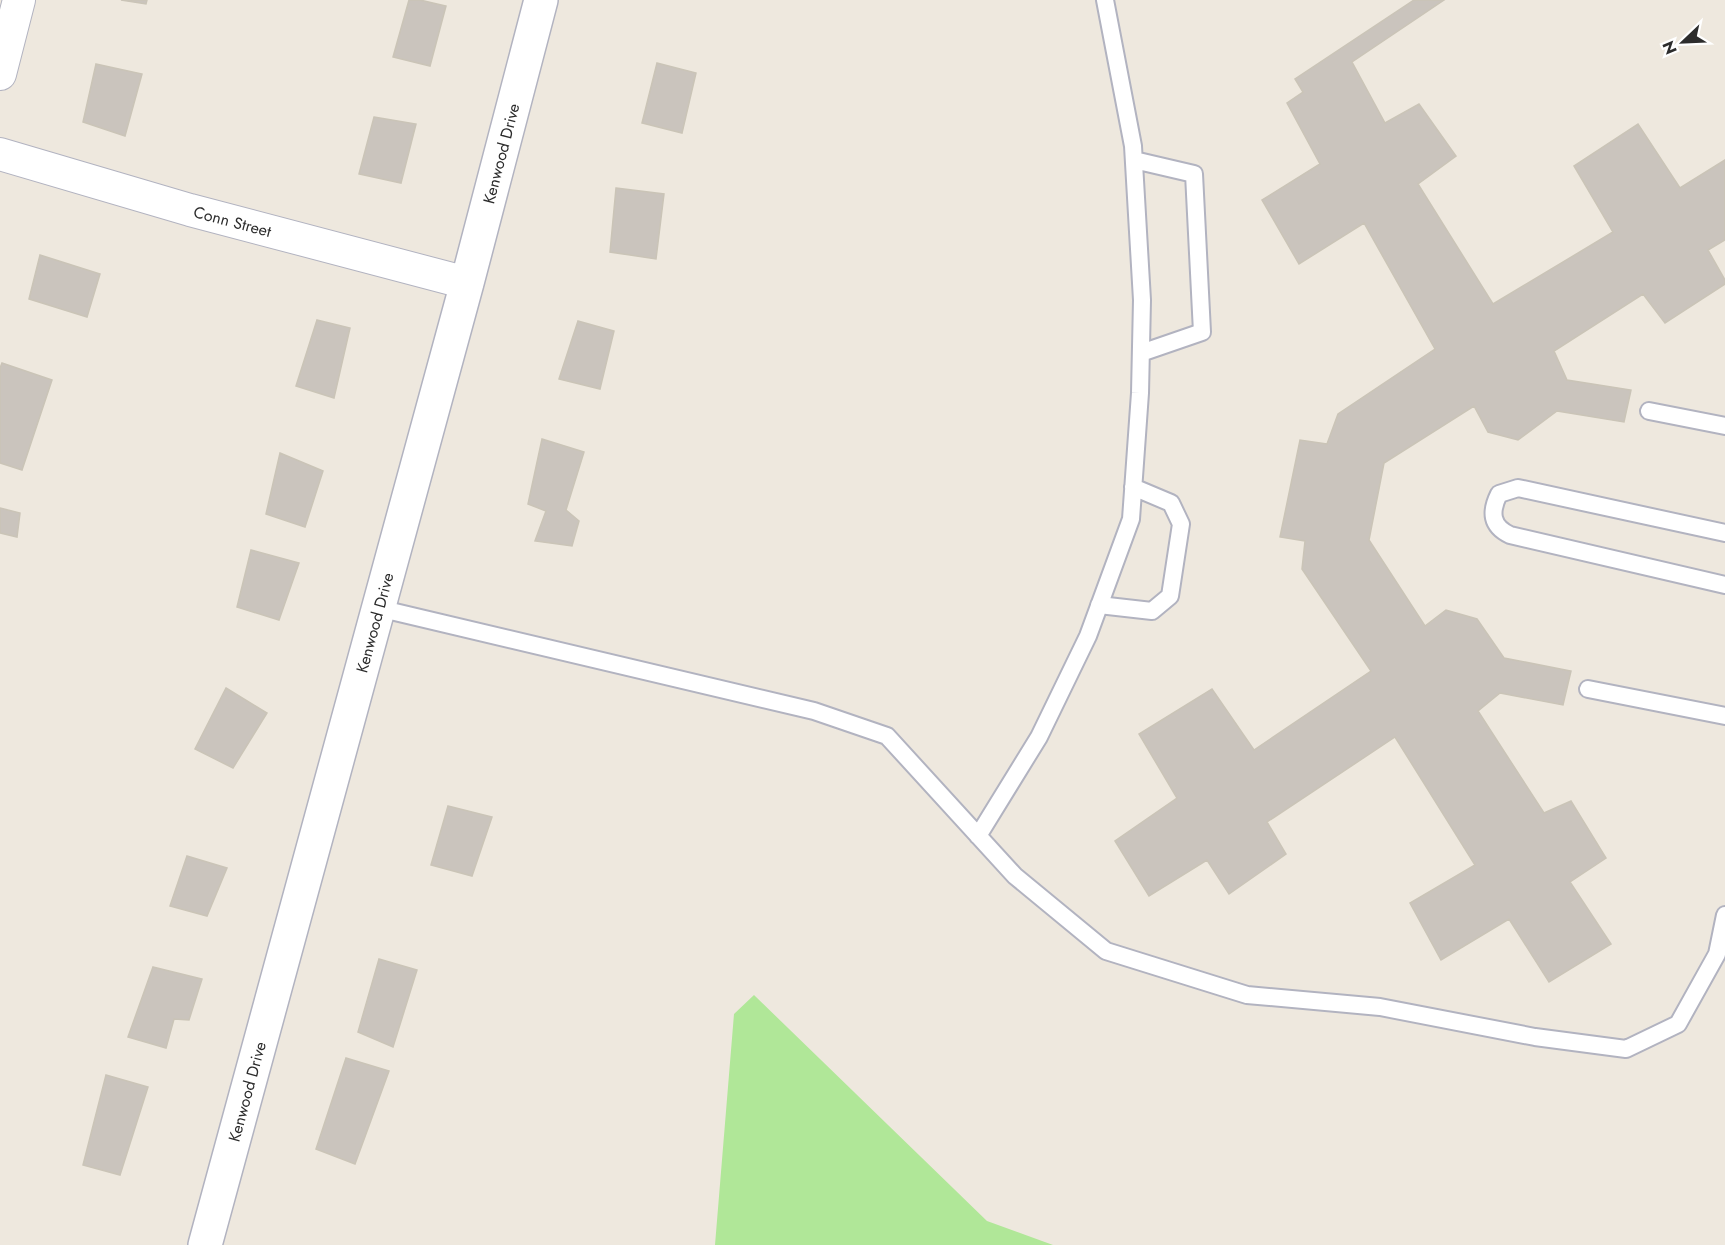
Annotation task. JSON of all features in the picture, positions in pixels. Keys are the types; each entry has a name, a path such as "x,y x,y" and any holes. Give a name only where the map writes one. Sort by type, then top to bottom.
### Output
{"street":[{"path":"0,74 19,0"},
{"name":"Kenwood Drive","path":"205,1245 467,283 541,0"},
{"name":"Conn Street","path":"0,154 190,210 467,283"}],"lane":[{"path":"978,836 1039,737 1088,636 1131,519 1142,300 1134,160 1106,0"},
{"path":"1134,160 1194,174 1202,332 1141,352"},
{"path":"1649,411 1725,426"},
{"path":"1099,605 1152,611 1170,596 1181,524 1172,503 1133,488"},
{"path":"1725,533 1518,488 1499,494 1493,507 1494,519 1501,531 1510,536 1725,585"},
{"path":"378,608 814,711 887,736 1015,876 1106,951 1247,995 1380,1007 1535,1037 1626,1049 1678,1024 1717,954 1725,915"},
{"path":"1588,689 1725,716"}],"green space":[{"path":"754,995 987,1221 1053,1245 715,1245 734,1014"}],"building":[{"path":"121,0 147,0 146,4"},
{"path":"409,0 446,6 430,66 393,57"},
{"path":"1414,0 1444,0 1352,62 1385,123 1419,104 1456,156 1418,184 1493,304 1613,232 1574,166 1638,124 1680,188 1725,160 1725,240 1708,250 1725,284 1665,323 1643,294 1554,351 1567,380 1631,390 1624,422 1557,411 1518,440 1488,432 1474,406 1384,463 1369,540 1425,626 1446,610 1477,619 1504,658 1571,671 1563,705 1500,693 1478,711 1544,813 1571,801 1606,858 1570,882 1611,944 1549,982 1509,919 1441,960 1410,903 1475,865 1395,737 1267,822 1286,854 1229,894 1207,860 1149,896 1115,841 1177,798 1139,734 1212,689 1254,750 1371,671 1302,569 1305,541 1280,537 1300,440 1327,444 1338,414 1435,349 1364,223 1299,264 1262,200 1320,164 1287,103 1303,92 1295,79"},
{"path":"657,63 696,73 682,133 642,123"},
{"path":"96,64 142,74 125,136 83,122"},
{"path":"374,117 416,124 401,183 359,174"},
{"path":"616,188 664,194 656,259 610,252"},
{"path":"40,255 100,274 87,317 29,299"},
{"path":"317,320 350,328 334,398 296,386"},
{"path":"578,321 614,331 600,389 559,379"},
{"path":"2,363 52,380 22,470 0,463 0,368"},
{"path":"542,439 584,452 566,510 579,521 572,546 535,541 546,511 528,504"},
{"path":"280,453 323,471 305,527 266,514"},
{"path":"0,508 20,513 17,537 0,533"},
{"path":"251,550 299,563 279,620 237,607"},
{"path":"226,688 267,713 233,768 195,749"},
{"path":"448,806 492,817 472,876 431,865"},
{"path":"187,856 227,868 207,916 170,906"},
{"path":"379,959 417,970 393,1047 358,1032"},
{"path":"153,967 202,979 189,1020 174,1019 166,1048 128,1037"},
{"path":"346,1058 389,1071 355,1164 316,1149"},
{"path":"106,1075 148,1087 120,1175 83,1165"}]}
